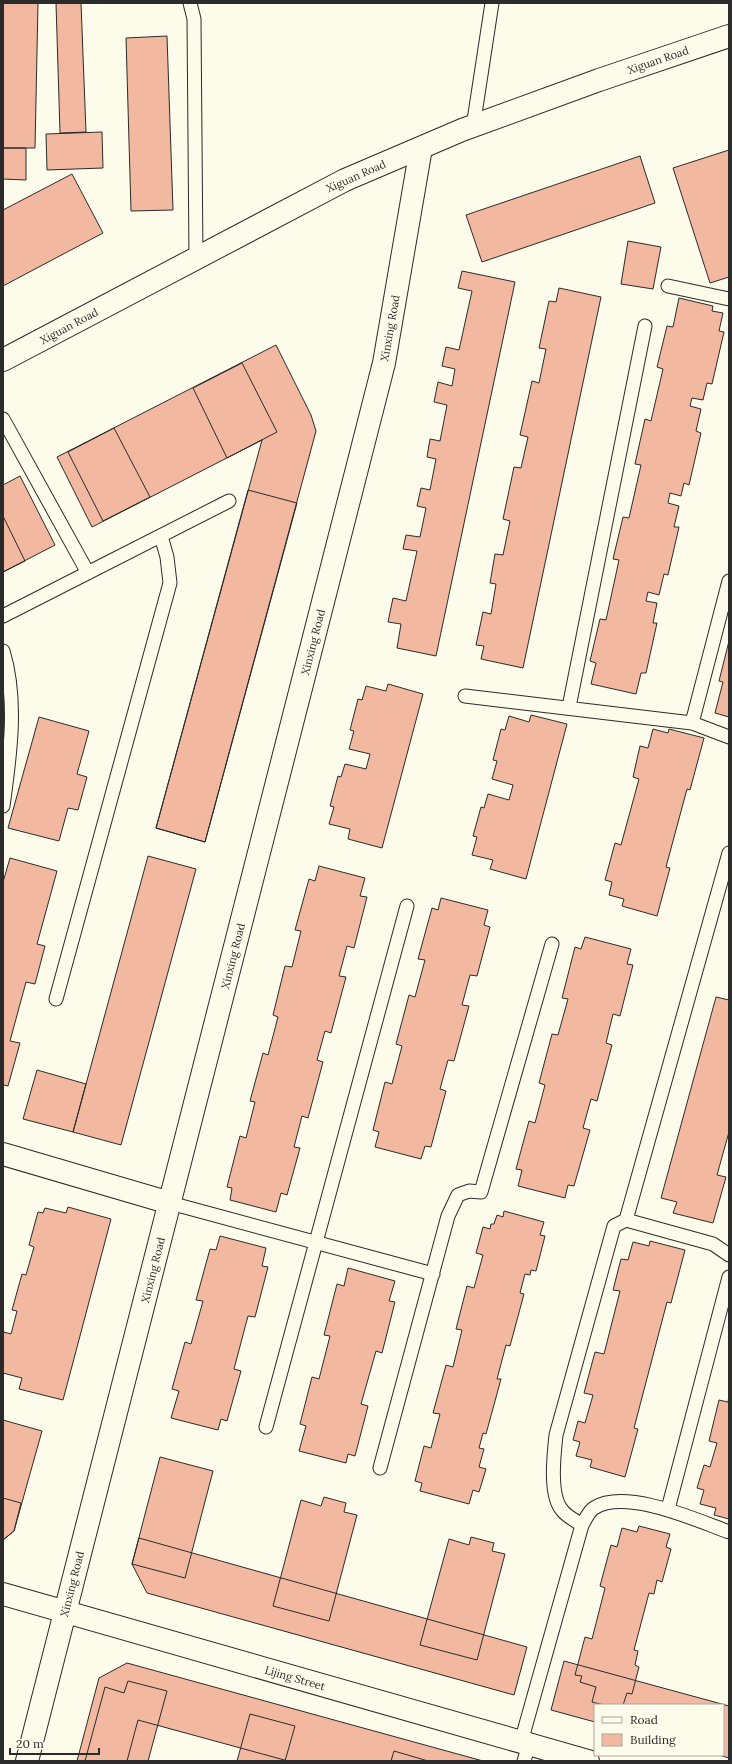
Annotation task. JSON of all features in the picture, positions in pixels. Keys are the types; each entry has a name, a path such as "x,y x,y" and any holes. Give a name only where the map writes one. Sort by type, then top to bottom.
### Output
{"street":[{"name":"Xiguan Road","path":"3,360 345,180 472,126 599,80 729,36"},
{"name":"Xinxing Road","path":"27,1761 384,363 421,148"},
{"path":"3,1154 170,1203"},
{"name":"Lijing Street","path":"3,1594 525,1749 588,1761"}],"lane":[{"path":"190,3 194,19 196,259"},
{"path":"472,126 492,3"},
{"path":"668,286 729,299"},
{"path":"568,707 645,326"},
{"path":"3,419 88,573"},
{"path":"3,616 229,501"},
{"path":"56,998 170,583 167,557 161,536"},
{"path":"692,723 729,582"},
{"path":"3,651 8,667 11,732 3,806"},
{"path":"465,696 568,707 692,723 729,737"},
{"path":"626,1220 729,853"},
{"path":"266,1427 407,906"},
{"path":"380,1468 448,1216 458,1194 468,1191 482,1192 552,944"},
{"path":"170,1203 433,1274"},
{"path":"582,1525 561,1510 555,1494 553,1464 556,1435 614,1226 626,1220 713,1244 729,1256"},
{"path":"668,1509 729,1277"},
{"path":"525,1749 582,1525 593,1509 606,1502 629,1502 668,1509 729,1532"}],"building":[{"path":"3,3 38,3 35,148 3,148"},
{"path":"56,3 81,3 86,132 60,133"},
{"path":"167,36 173,210 131,211 126,38"},
{"path":"102,132 103,168 47,170 46,134"},
{"path":"3,148 26,148 26,180 3,179"},
{"path":"729,150 729,277 710,283 673,168"},
{"path":"640,156 655,203 482,262 466,215"},
{"path":"72,174 103,233 3,286 3,210"},
{"path":"628,241 661,247 653,289 621,284"},
{"path":"462,271 515,282 436,656 397,648 401,624 388,622 393,598 406,601 417,551 403,549 406,535 420,537 426,508 417,506 421,488 430,490 436,459 427,457 430,439 440,441 447,405 434,402 438,382 452,386 455,369 442,366 446,347 459,350 472,291 458,288"},
{"path":"559,288 601,297 523,668 481,659 484,646 476,645 483,612 491,614 496,584 490,583 495,554 503,555 510,521 503,519 514,467 521,468 528,437 520,435 532,381 539,383 546,349 539,348 549,301 556,302"},
{"path":"679,298 713,306 712,311 723,313 719,331 724,332 712,384 707,383 703,400 692,398 690,406 701,409 696,431 701,433 689,485 684,483 681,496 670,493 668,503 679,506 674,527 679,527 668,575 664,574 659,595 648,592 646,601 657,603 653,623 657,623 646,673 641,673 636,694 591,684 596,663 590,661 600,619 606,620 619,560 613,559 623,517 629,518 641,465 635,464 645,419 651,421 663,369 657,367 667,326 673,327"},
{"path":"276,345 311,415 316,431 205,842 156,828 262,440 92,527 57,457"},
{"path":"242,363 277,432 227,458 193,388"},
{"path":"114,428 150,497 103,521 68,452"},
{"path":"20,476 55,545 3,572 3,485"},
{"path":"248,490 297,503 205,842 156,828"},
{"path":"3,516 25,561 3,572"},
{"path":"729,641 729,717 715,713 723,682 719,681"},
{"path":"388,684 423,694 382,848 348,839 350,829 329,824 334,807 330,806 338,776 341,777 345,764 366,769 370,754 349,749 354,731 350,730 358,699 362,700 366,686 386,691"},
{"path":"531,715 567,724 526,879 490,869 493,860 472,855 477,837 473,836 481,807 484,808 488,794 509,800 513,785 492,779 497,761 493,760 501,729 505,730 509,716 529,722"},
{"path":"39,717 89,731 77,774 87,777 78,810 68,808 59,841 8,828"},
{"path":"653,729 668,733 669,729 704,738 690,790 687,789 666,867 670,868 657,916 622,906 624,899 609,895 612,882 605,880 615,843 621,845 639,779 633,777 640,746 648,748"},
{"path":"148,856 196,869 121,1145 73,1132"},
{"path":"10,858 57,871 37,944 45,946 35,984 26,982 10,1041 20,1043 8,1086 3,1085 3,882"},
{"path":"319,866 365,878 360,896 367,897 354,948 347,946 339,976 346,977 331,1033 325,1031 317,1060 323,1062 308,1118 302,1116 294,1147 300,1148 287,1195 281,1193 276,1212 230,1200 232,1188 227,1187 240,1136 246,1138 255,1102 250,1101 263,1053 268,1055 278,1017 273,1015 285,966 292,967 301,931 295,930 309,879 315,881"},
{"path":"441,898 488,910 484,925 490,927 477,976 470,975 462,1005 469,1006 454,1061 448,1060 440,1089 446,1091 431,1147 425,1146 421,1159 375,1147 379,1132 373,1130 385,1082 392,1084 402,1046 396,1044 409,995 415,997 425,960 418,959 432,908 438,910"},
{"path":"585,937 631,949 627,964 633,965 620,1016 613,1014 606,1043 612,1045 597,1101 591,1099 583,1128 590,1130 574,1186 568,1185 565,1198 518,1186 522,1170 516,1169 529,1121 535,1123 545,1085 539,1083 552,1034 558,1035 568,999 562,998 575,947 581,949"},
{"path":"716,997 729,1000 729,1132 717,1175 726,1177 713,1223 673,1213 677,1202 661,1198"},
{"path":"37,1070 86,1084 73,1132 23,1119"},
{"path":"68,1207 111,1219 63,1400 19,1389 22,1378 3,1373 3,1336 4,1332 11,1334 17,1311 12,1310 22,1274 26,1275 34,1247 29,1245 38,1212 43,1213 45,1208 66,1213"},
{"path":"504,1211 544,1222 540,1235 545,1236 536,1271 531,1270 530,1275 525,1274 520,1293 524,1294 510,1346 506,1345 497,1379 501,1379 486,1434 483,1433 479,1448 484,1449 479,1467 486,1469 479,1492 473,1490 469,1504 420,1491 422,1483 415,1481 424,1446 431,1448 440,1414 433,1413 446,1365 453,1367 462,1330 456,1329 467,1286 474,1288 483,1255 476,1253 483,1227 490,1229 491,1224 494,1224 497,1215 503,1217"},
{"path":"220,1236 266,1248 262,1266 268,1267 255,1317 248,1316 234,1369 241,1371 227,1421 221,1419 218,1430 171,1418 179,1391 172,1389 185,1342 191,1344 203,1301 196,1300 210,1249 216,1250"},
{"path":"650,1241 685,1250 671,1303 667,1302 634,1428 638,1429 625,1477 590,1467 592,1460 576,1456 580,1442 573,1440 578,1421 585,1423 593,1395 584,1393 595,1352 604,1354 620,1291 613,1290 621,1259 628,1260 633,1242 649,1246"},
{"path":"348,1268 395,1281 389,1301 395,1302 382,1353 376,1351 361,1404 368,1406 355,1456 348,1454 346,1463 299,1451 306,1426 300,1424 312,1377 319,1379 330,1336 324,1335 337,1284 344,1286"},
{"path":"729,1396 729,1519 714,1515 716,1508 700,1504 704,1490 697,1488 704,1465 710,1467 717,1443 709,1441 719,1400 728,1402"},
{"path":"3,1420 42,1431 14,1531 3,1540"},
{"path":"160,1457 213,1471 185,1578 132,1564"},
{"path":"324,1497 346,1503 344,1512 357,1515 329,1621 273,1606 301,1500 321,1506"},
{"path":"3,1498 21,1503 14,1531 3,1540"},
{"path":"639,1526 670,1534 666,1547 671,1549 662,1582 657,1580 654,1594 649,1593 634,1650 638,1651 635,1665 639,1667 632,1694 627,1693 623,1704 600,1704 592,1702 596,1687 580,1682 582,1676 575,1675 585,1637 592,1639 605,1588 600,1586 611,1545 617,1547 622,1528 637,1532"},
{"path":"471,1537 494,1543 492,1551 505,1554 477,1660 420,1645 449,1539 469,1545"},
{"path":"139,1538 527,1647 514,1695 147,1593 132,1564"},
{"path":"564,1661 722,1704 594,1704 594,1722 551,1710"},
{"path":"127,1663 483,1761 288,1761 138,1720 127,1761 77,1761 99,1678"},
{"path":"128,1681 167,1691 148,1761 85,1761 105,1687 124,1693"},
{"path":"724,1705 729,1706 729,1758 722,1756 724,1756"},
{"path":"250,1714 295,1726 285,1761 237,1761"},
{"path":"394,1751 428,1761 391,1761"}]}
